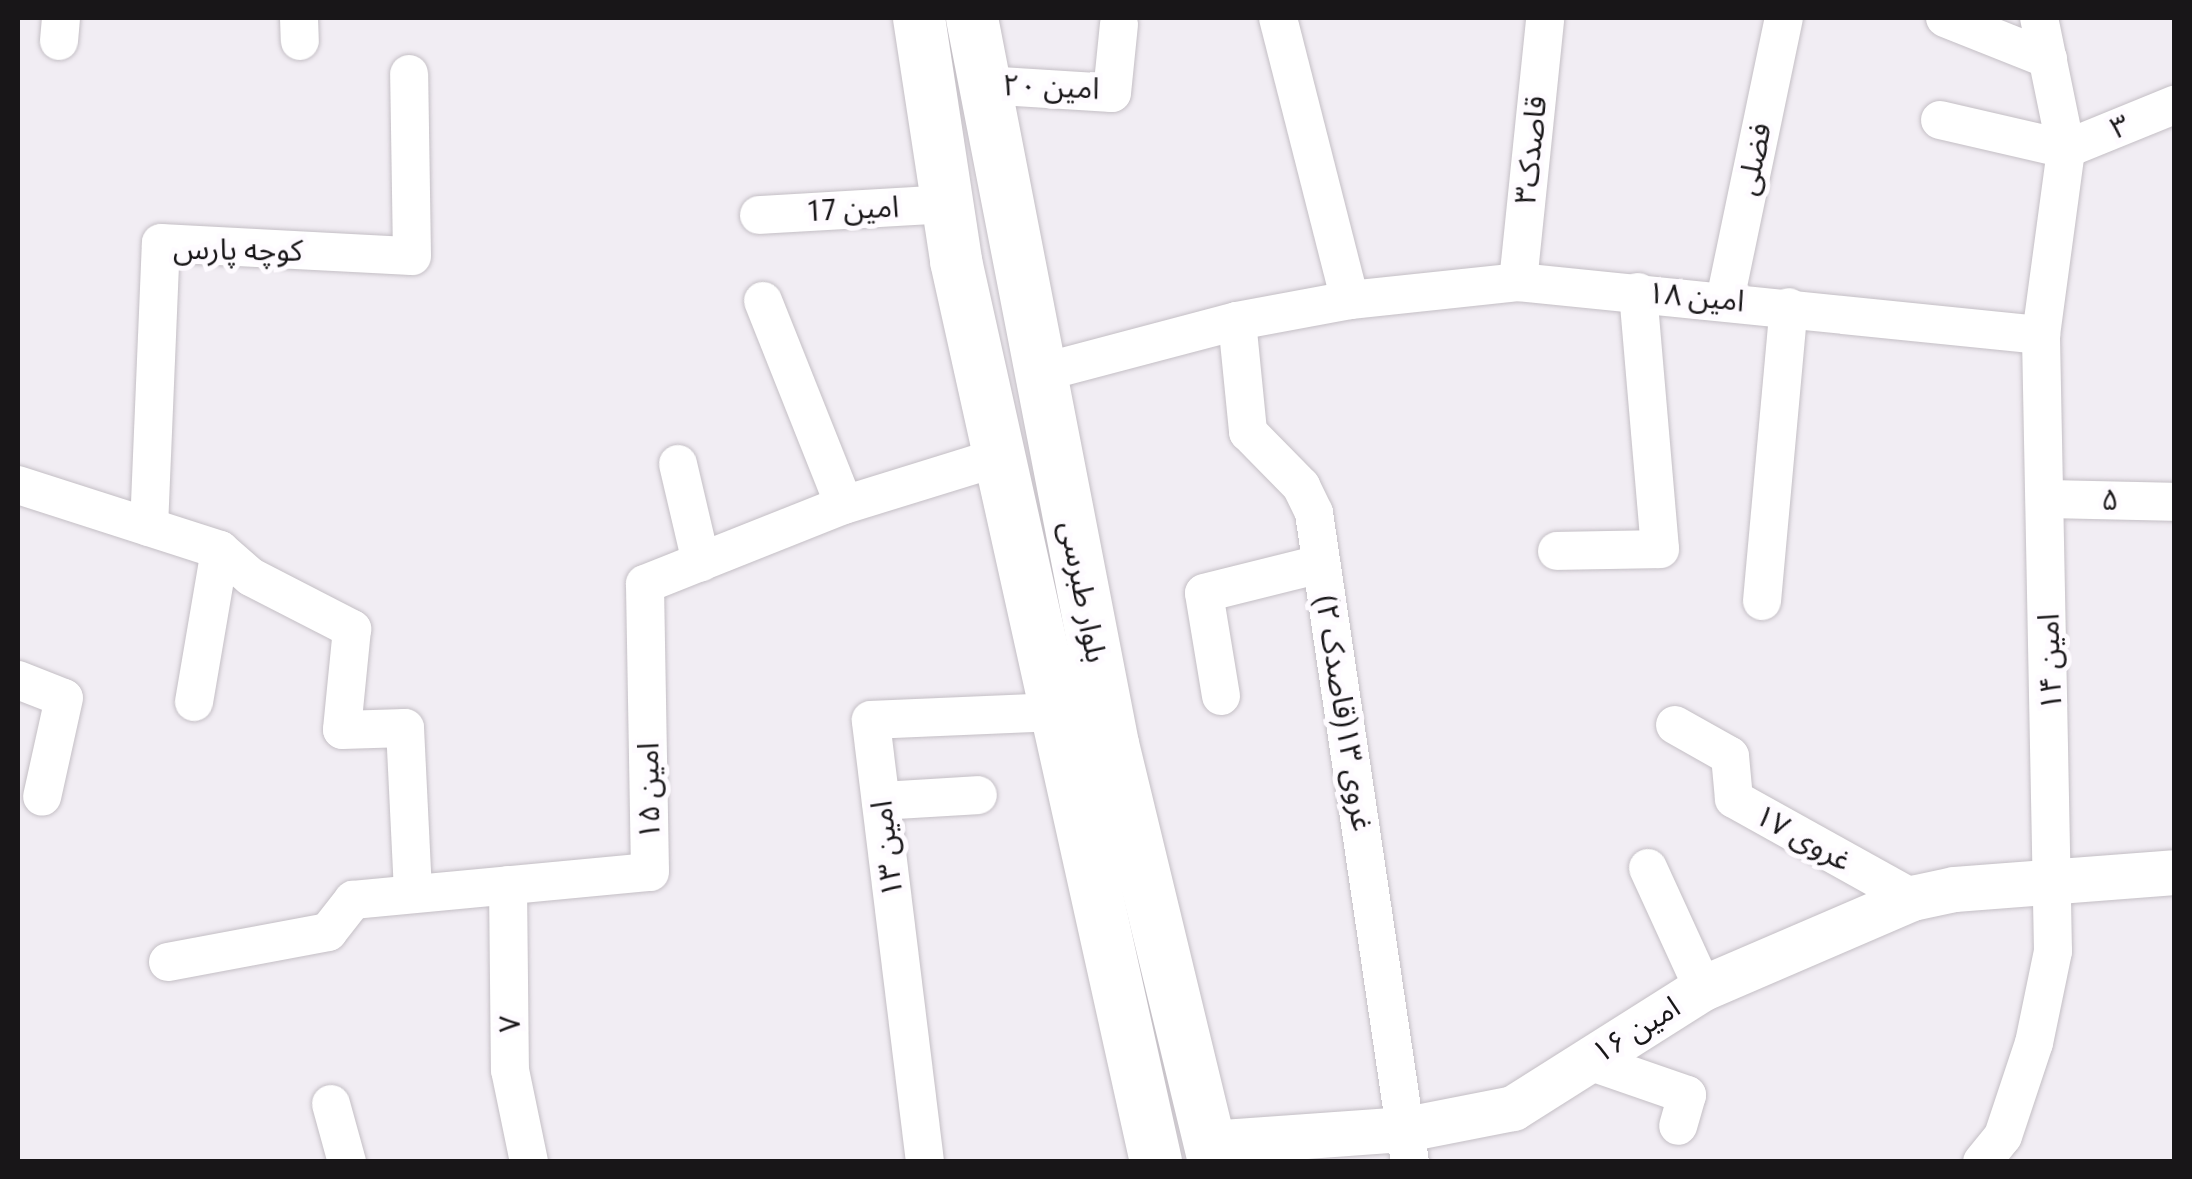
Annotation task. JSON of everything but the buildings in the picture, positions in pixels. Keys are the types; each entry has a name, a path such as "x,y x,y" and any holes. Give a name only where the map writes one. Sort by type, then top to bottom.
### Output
{"main road":[{"name":"بلوار طبرسی","path":"919,18 947,204 999,456 1156,1162"},
{"name":"بلوار طبرسی","path":"972,18 1114,744 1211,1152"}],"street":[{"path":"1278,18 1350,300"},
{"name":"قاصدک۳","path":"1518,282 1544,18"},
{"name":"فضلی","path":"1725,300 1784,18"},
{"path":"1945,18 2048,59"},
{"name":"امین ۱۴","path":"1982,1162 2003,1136 2034,1043 2053,951 2056,879 2041,335 2066,149 2039,18"},
{"name":"امین ۲۰","path":"984,85 1112,93 1118,24"},
{"name":"کوچه پارس","path":"149,527 161,243 412,256 410,74"},
{"name":"۳","path":"2066,149 2174,105"},
{"path":"1940,120 2066,149"},
{"name":"امین 17","path":"759,215 947,204"},
{"name":"امین ۱۸","path":"1040,373 1237,321 1350,300 1518,282 2041,335"},
{"path":"1557,551 1660,549 1638,292"},
{"path":"764,301 844,504"},
{"path":"1762,601 1790,307"},
{"name":"غروی ۱۳(قاصدک ۲)","path":"1237,321 1248,432 1310,498 1408,1145"},
{"name":"امین ۱۵","path":"168,962 328,932 353,900 650,872 645,584 844,504 999,456"},
{"path":"678,464 701,562"},
{"path":"18,484 220,550 251,578 352,628 342,730 405,728 414,894"},
{"name":"۵","path":"2045,498 2174,502"},
{"path":"194,702 220,550"},
{"path":"1221,696 1204,593 1320,564"},
{"path":"18,680 64,698 42,797"},
{"name":"امین ۱۳","path":"925,1162 871,720 1055,712"},
{"name":"غروی ۱۷","path":"1675,725 1730,756 1734,799 1912,898"},
{"path":"881,801 978,794"},
{"path":"1648,868 1703,988"},
{"name":"امین ۱۶","path":"1211,1152 1408,1145 1512,1108 1703,988 1912,898 2056,879 2174,872"},
{"name":"۷","path":"508,885 510,1070 529,1162"},
{"path":"1586,1060 1687,1095 1678,1126"},
{"path":"331,1104 348,1162"}]}
